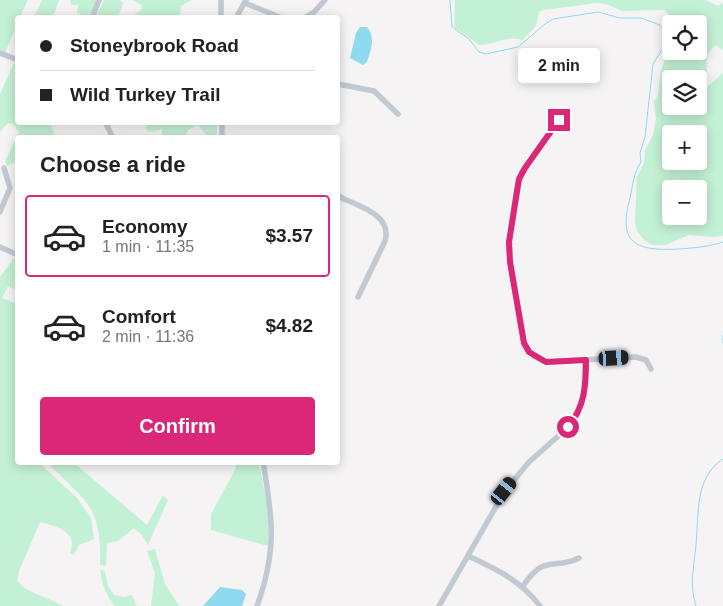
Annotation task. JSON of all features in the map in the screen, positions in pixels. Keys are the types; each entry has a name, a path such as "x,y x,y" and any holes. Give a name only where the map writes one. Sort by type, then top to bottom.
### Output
{"street":[{"path":"93,15 99,0"},
{"path":"221,0 221,15"},
{"path":"309,15 325,0"},
{"path":"238,15 246,2 275,15"},
{"path":"0,53 15,59"},
{"path":"340,84 374,91 398,114"},
{"path":"565,115 542,144 519,179 509,242 523,336 529,352 546,362 636,357 646,360 651,369"},
{"path":"0,212 10,188 4,168"},
{"path":"340,197 378,216 386,225 388,233 358,297"},
{"path":"0,247 15,254"},
{"path":"439,606 492,509 514,479 575,418 584,395 586,360"},
{"path":"257,606 269,567 273,531 263,465"},
{"path":"468,556 505,573 523,586 540,606"},
{"path":"523,586 533,572 542,566 579,558"}],"green space":[{"path":"0,0 28,0 21,15 15,15 15,29 5,53 0,50"},
{"path":"42,0 59,0 54,15 35,15"},
{"path":"70,0 97,0 91,15 77,13 78,5 71,5"},
{"path":"104,0 120,0 123,3 119,14 122,15 97,15"},
{"path":"133,0 191,0 181,6 180,15 134,15 142,9 141,5"},
{"path":"455,0 706,0 718,6 723,3 723,50 716,45 707,57 707,15 670,15 664,10 622,11 606,4 597,3 543,10 539,12 536,26 522,40 505,39 479,45 454,27"},
{"path":"665,60 707,60 707,70 662,70 662,115 707,115 707,87 723,73 723,236 689,235 666,245 652,245 644,240 637,231 635,222 637,176 644,163 645,150 653,135 656,119 654,101 658,96 661,70"},
{"path":"15,63 15,125 51,125 54,132 53,135 18,135 19,132 13,124 8,123 0,132 0,94"},
{"path":"147,125 198,125 188,130 186,135 162,135 162,129 150,132 145,128"},
{"path":"198,125 217,125 217,135 206,135"},
{"path":"15,140 15,162 7,166 5,161"},
{"path":"15,258 15,288 8,286 2,298 15,303 15,465 41,465 77,498 91,518 94,539 79,545 74,555 70,553 72,546 69,535 59,528 40,522 19,571 17,581 27,589 63,606 0,606 0,277"},
{"path":"50,465 76,465 147,525 163,495 168,500 148,545 142,535 134,528 118,541 107,543 106,566 100,565 98,529 89,506"},
{"path":"259,465 269,513 268,546 211,530 211,514 236,466"},
{"path":"155,549 165,584 179,606 151,606 155,573 147,551"},
{"path":"100,570 105,571 108,586 114,595 124,597 132,595 137,606 115,606 105,589"}],"water":[{"path":"360,27 367,27 372,40 367,62 363,65 350,58 356,33"},
{"path":"220,587 242,590 246,594 242,606 203,606"}],"waterway":[{"path":"450,0 452,27 469,39 479,52 486,54 518,47 553,19 598,12 620,18 641,18 660,25 664,30 666,38 664,46 653,64 645,137 640,153 641,162 635,175 626,226 634,242 651,248 689,248 723,242"},
{"path":"723,335 723,343"},
{"path":"696,606 693,576 700,498 707,476 723,459"}],"route":[{"path":"559,120 519,179 509,249 524,343 529,352 541,361 552,363 586,360 584,395 578,413 568,427"}]}
